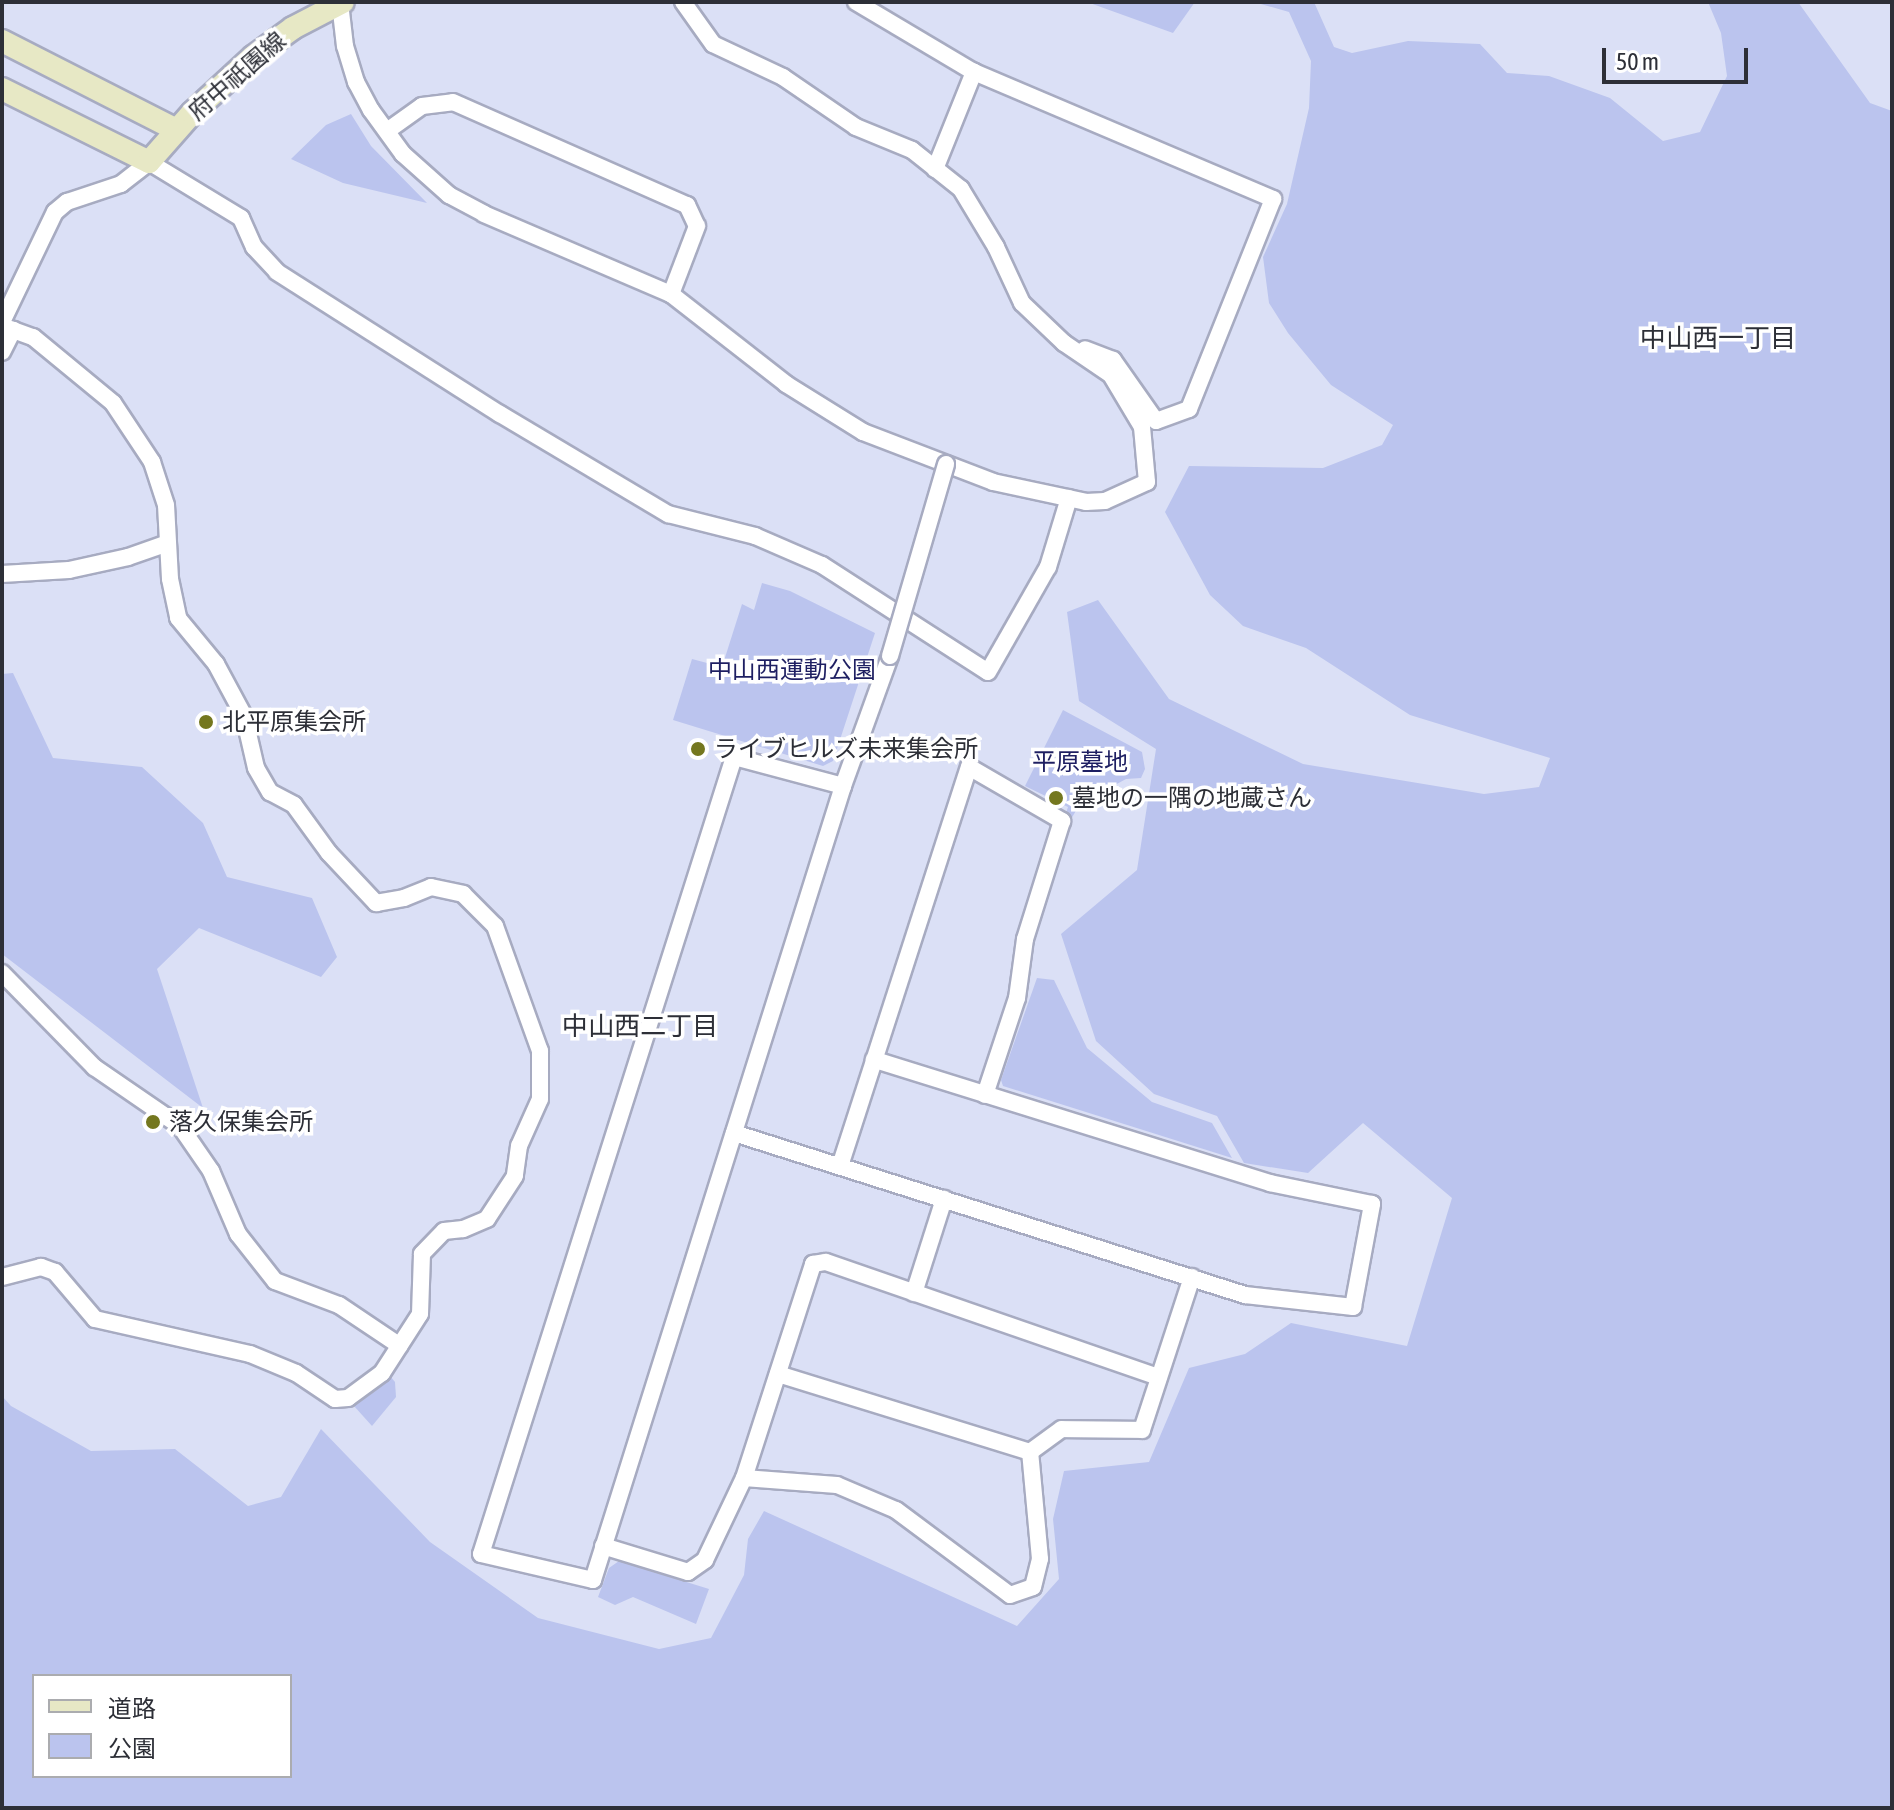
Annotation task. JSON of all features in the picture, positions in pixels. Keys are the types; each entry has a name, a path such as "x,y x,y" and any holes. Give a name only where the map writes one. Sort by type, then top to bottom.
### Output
{"main road":[{"name":"府中祇園線","path":"149,162 177,130 253,57 293,28 341,2"},
{"name":"府中祇園線","path":"2,41 177,130"},
{"path":"2,89 149,162"}],"street":[{"path":"341,2 345,46 356,82 387,131 425,177 449,195 484,214 671,294 786,384 863,432 993,482 1069,498 1105,501 1147,482 1142,427 1111,375 1075,351 1022,303 996,247 961,189 912,150 856,127 783,77 713,44 683,2"},
{"path":"856,2 974,72 1273,199 1189,409 1156,421 1113,360 1086,349 1075,351"},
{"path":"935,169 974,72"},
{"path":"387,131 422,106 453,102 687,205 697,226 671,294"},
{"path":"2,352 6,326 55,212 67,202 121,184 149,162 241,218 254,247 277,272 500,414 668,514 755,536 822,565 988,672 1048,567 1069,498"},
{"path":"2,1277 41,1267 55,1272 95,1319 250,1354 296,1373 335,1399 348,1398 382,1373 420,1314 422,1254 444,1231 463,1229 487,1219 515,1176 519,1146 540,1099 540,1051 495,926 463,894 431,887 404,898 376,903 329,853 294,805 270,792 256,768 244,716 216,664 178,618 170,579 166,505 152,462 113,403 33,337 6,326"},
{"path":"843,786 734,757 481,1554 593,1580 843,786 890,656 946,464"},
{"path":"2,574 69,570 128,557 168,543"},
{"path":"840,1166 969,767 1062,821 1025,939 1017,998 985,1095"},
{"path":"2,973 94,1067 180,1126 211,1171 238,1234 275,1281 339,1305 400,1346"},
{"path":"734,1133 1245,1295 1353,1307 1372,1204 1270,1183 874,1060"},
{"path":"914,1293 944,1199"},
{"path":"603,1546 688,1572 705,1560 744,1478 813,1264 826,1262 1159,1377"},
{"path":"1030,1452 1062,1429 1142,1430 1192,1277"},
{"path":"778,1374 1030,1452"},
{"path":"744,1478 837,1485 896,1510 1010,1595 1033,1587 1040,1559 1030,1452"}],"green space":[{"path":"1087,2 1195,2 1173,33"},
{"path":"1254,2 1314,2 1334,47 1352,53 1408,41 1480,44 1507,73 1549,76 1610,98 1663,141 1700,132 1727,76 1721,33 1708,2 1798,2 1870,103 1892,111 1892,1808 2,1808 2,1396 11,1406 91,1451 175,1449 248,1506 281,1497 321,1429 430,1542 538,1618 659,1649 711,1638 744,1575 748,1539 764,1511 1017,1626 1059,1579 1053,1519 1064,1471 1149,1462 1189,1368 1245,1354 1291,1323 1407,1346 1452,1198 1363,1123 1308,1173 1244,1163 1217,1116 1154,1094 1096,1041 1061,934 1137,870 1156,749 1079,701 1067,612 1098,600 1169,699 1303,764 1484,794 1539,787 1550,758 1410,715 1306,648 1243,626 1210,595 1165,512 1189,466 1323,468 1382,445 1393,425 1331,385 1288,333 1269,303 1263,257 1287,204 1309,108 1311,61 1289,12"},
{"path":"351,114 371,146 427,203 343,183 291,159 326,125"},
{"name":"中山西運動公園","path":"762,583 790,591 875,633 833,761 823,766 673,720 692,659 722,667 742,604 754,610"},
{"path":"13,673 53,758 142,767 203,823 227,877 312,898 337,957 321,977 199,928 157,969 203,1108 2,954 2,674"},
{"name":"平原墓地","path":"1063,710 1142,752 1145,769 1141,778 1126,779 1080,804 1071,819 1065,816 1068,807 1025,786"},
{"path":"1037,978 1054,980 1087,1048 1152,1102 1212,1123 1232,1158 1003,1086 1001,1080"},
{"path":"390,1376 395,1382 396,1397 372,1426 354,1406"},
{"path":"619,1561 709,1589 696,1624 633,1597 615,1605 598,1597 609,1568"}],"place":[{"name":"北平原集会所","path":"206,722"},
{"name":"ライブヒルズ未来集会所","path":"698,749"},
{"name":"墓地の一隅の地蔵さん","path":"1056,798"},
{"name":"落久保集会所","path":"153,1122"}],"district":[{"name":"中山西一丁目","path":"1718,339"},
{"name":"中山西二丁目","path":"640,1027"}]}
